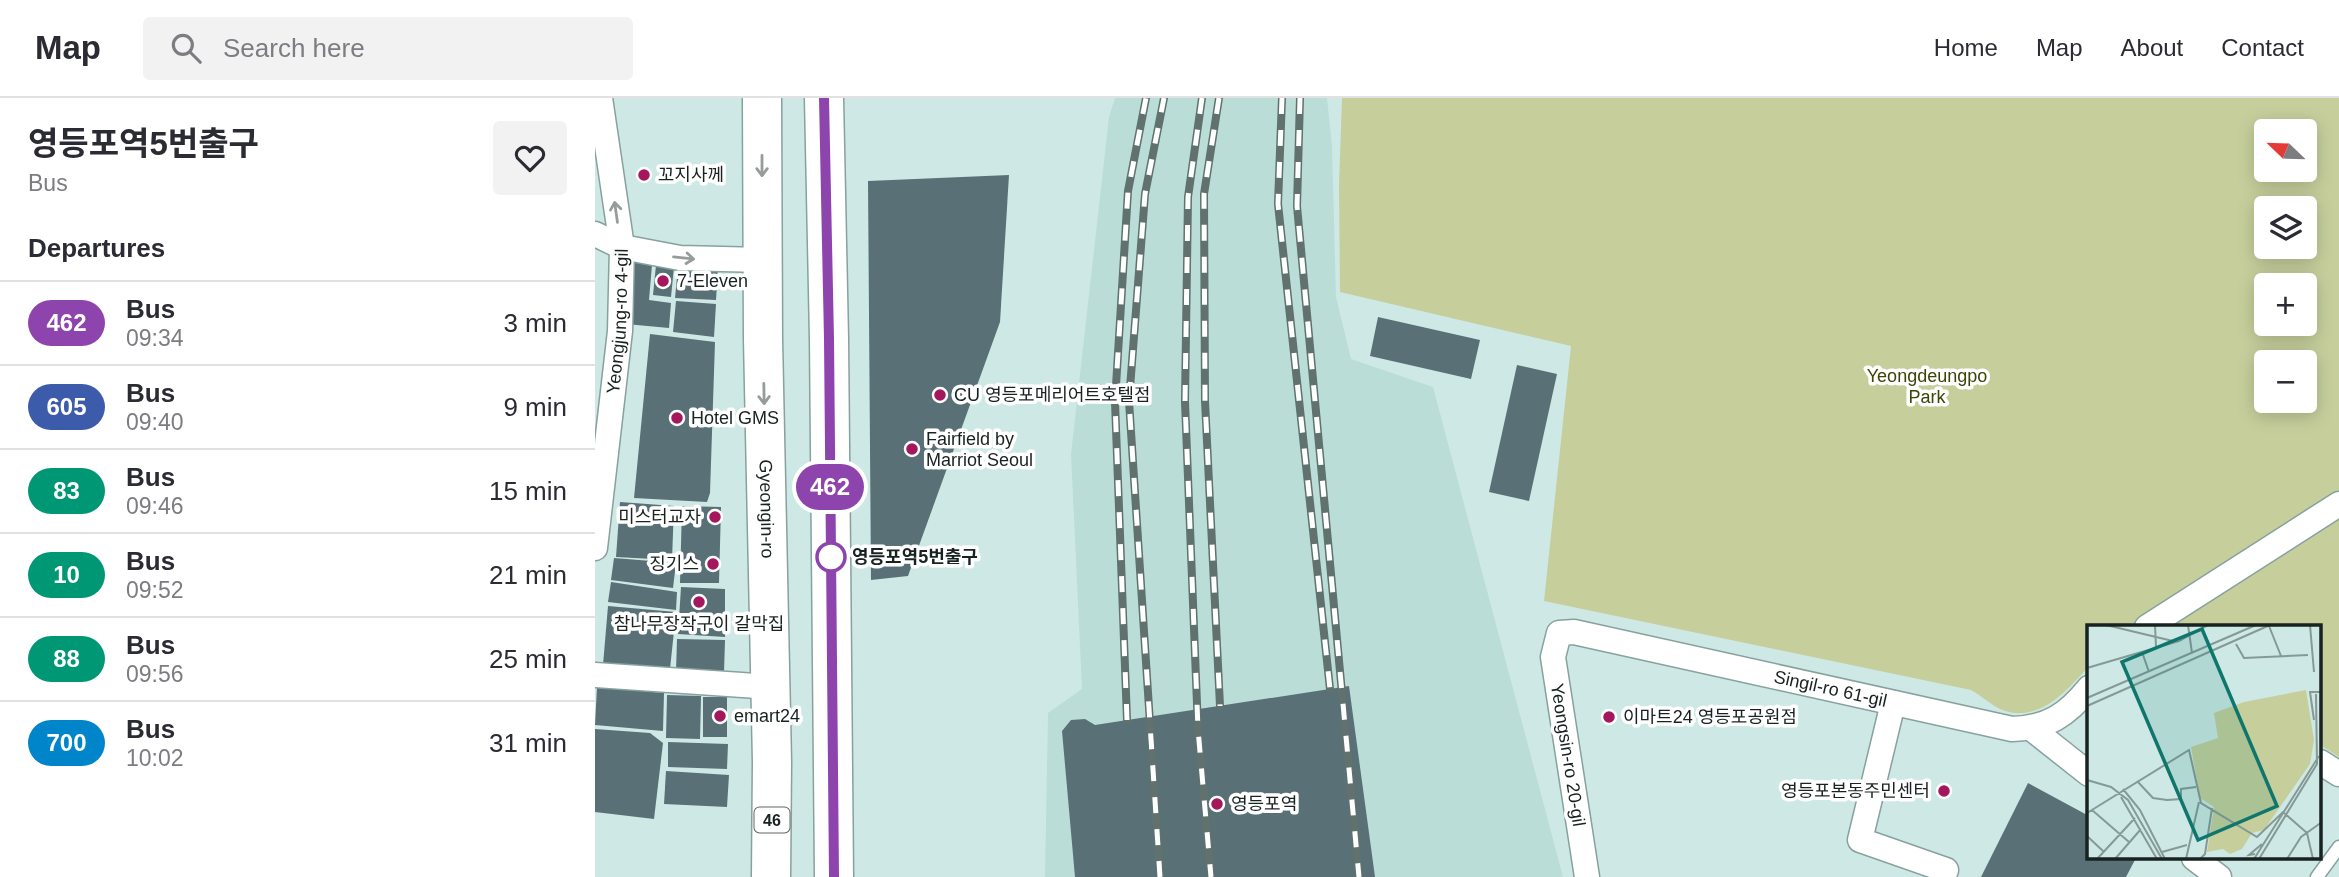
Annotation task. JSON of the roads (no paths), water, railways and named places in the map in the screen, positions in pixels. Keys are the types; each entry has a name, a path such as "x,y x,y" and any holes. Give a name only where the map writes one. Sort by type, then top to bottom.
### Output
{"main road":[{"name":"Gyeongin-ro","path":"762,98 762,260 772,762 771,877"},
{"path":"824,98 834,877"}],"street":[{"name":"Yeongjung-ro 4-gil","path":"595,545 606,356 622,247 600,98"},
{"path":"595,234 622,247 680,258 762,260"},
{"path":"2150,625 2339,505"},
{"name":"Singil-ro 61-gil","path":"1559,633 1574,632 2012,729 2032,729"},
{"name":"Yeongsin-ro 20-gil","path":"1559,633 1553,657 1587,877"},
{"path":"595,675 770,687"},
{"path":"2032,729 2049,724 2077,702 2087,690"},
{"path":"1893,703 1860,840 1946,870 1943,877"},
{"path":"2032,729 2087,772"},
{"path":"2322,763 2339,774"},
{"path":"2197,860 2218,877"}],"lane":[{"path":"772,762 784,839"},
{"path":"2318,877 2339,847"}],"railway":[{"path":"1127,720 1115,402 1128,191 1146,98"},
{"path":"1160,877 1129,401 1145,194 1164,98"},
{"path":"1202,98 1188,197 1185,402 1198,729 1211,877"},
{"path":"1219,98 1204,194 1205,401 1220,706"},
{"path":"1282,98 1278,204 1330,689"},
{"path":"1300,98 1297,206 1359,877"}],"place":[{"name":"꼬지사께","path":"644,175"},
{"name":"7-Eleven","path":"663,281"},
{"name":"CU 영등포메리어트호텔점","path":"940,395"},
{"name":"Hotel GMS","path":"677,418"},
{"name":"Fairfield by Marriot Seoul","path":"912,449"},
{"name":"미스터교자","path":"715,517"},
{"name":"영등포역5번출구","path":"831,557"},
{"name":"징기스","path":"713,564"},
{"name":"참나무장작구이 갈막집","path":"699,602"},
{"name":"emart24","path":"720,716"},
{"name":"이마트24 영등포공원점","path":"1609,717"},
{"name":"영등포본동주민센터","path":"1944,791"},
{"name":"영등포역","path":"1217,804"}],"park label":[{"name":"Yeongdeungpo Park","path":"1927,386"}]}
